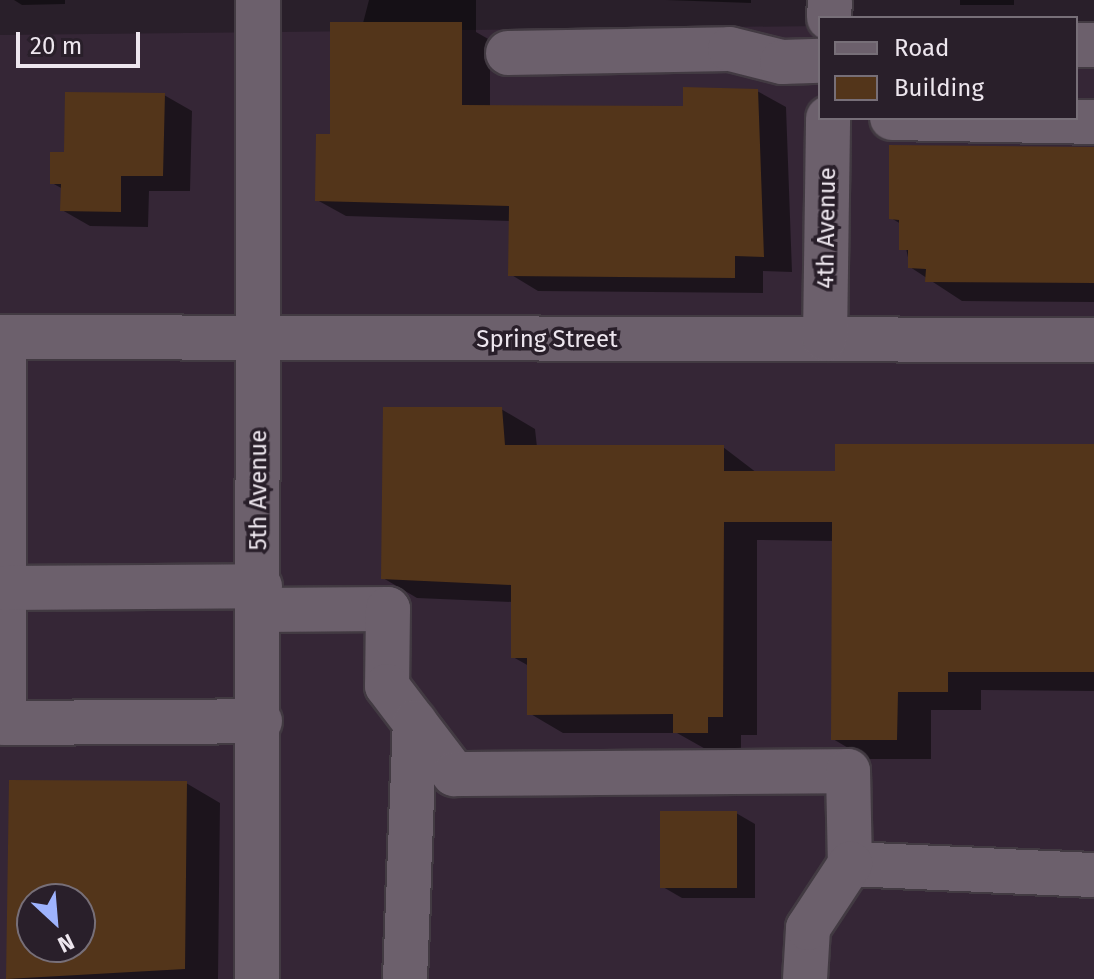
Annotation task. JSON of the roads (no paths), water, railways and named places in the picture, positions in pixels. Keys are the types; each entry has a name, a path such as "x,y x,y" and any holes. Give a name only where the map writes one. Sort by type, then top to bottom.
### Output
{"street":[{"name":"5th Avenue","path":"257,979 260,721 258,0"},
{"path":"508,53 730,49 782,62 818,61"},
{"name":"4th Avenue","path":"825,339 828,120"},
{"path":"993,120 1094,122"},
{"name":"Spring Street","path":"2,337 1094,340"},
{"path":"2,337 4,723 260,721"},
{"path":"4,588 259,598 388,609 387,686 454,774 848,771 850,864 808,928 805,979"},
{"path":"405,979 415,722"},
{"path":"850,864 1094,875"}]}
